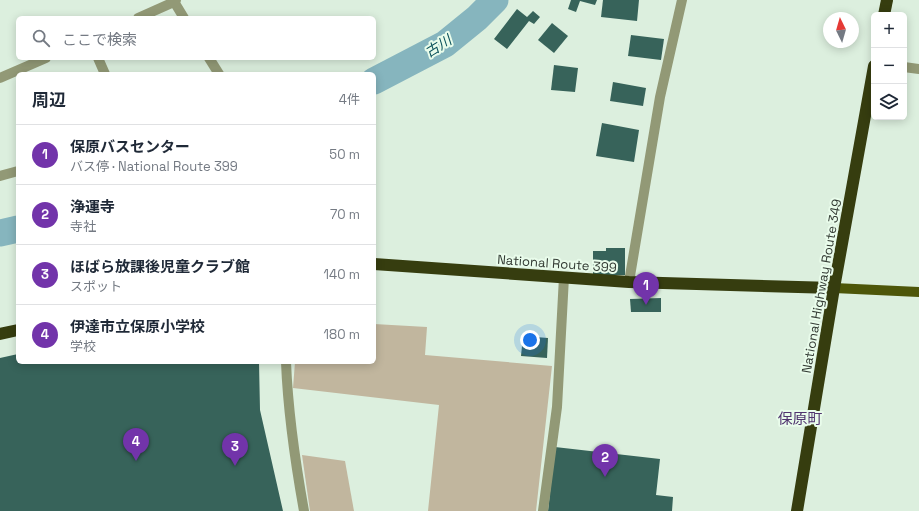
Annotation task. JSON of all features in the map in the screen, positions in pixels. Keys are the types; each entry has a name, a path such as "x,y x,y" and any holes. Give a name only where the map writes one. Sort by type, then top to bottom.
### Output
{"highway":[{"path":"885,12 887,0"},
{"name":"National Highway Route 349","path":"797,511 834,288 871,83"},
{"name":"National Route 399","path":"376,264 629,282 834,288"},
{"path":"0,334 16,330"}],"main road":[{"path":"834,288 919,292"}],"street":[{"path":"629,282 660,98 682,0"},
{"path":"142,16 175,1 183,16"},
{"path":"0,78 41,60"},
{"path":"99,60 104,72"},
{"path":"210,60 218,72"},
{"path":"907,67 919,69"},
{"path":"0,176 16,172"},
{"path":"543,511 557,407 564,277"},
{"path":"286,364 293,451 304,511"}],"shaded area":[{"path":"376,324 427,327 425,355 552,366 536,511 428,511 439,405 293,388 295,364 376,364"},
{"path":"302,455 345,461 354,511 310,511"}],"building":[{"path":"571,0 597,0 595,5 580,1 576,12 568,9"},
{"path":"603,0 639,0 637,21 601,17"},
{"path":"517,9 527,17 533,11 540,17 534,24 529,21 507,49 494,39"},
{"path":"552,23 568,36 554,53 538,40"},
{"path":"631,35 664,39 661,60 628,56"},
{"path":"554,65 578,68 575,92 551,90"},
{"path":"613,82 646,88 643,106 610,101"},
{"path":"602,123 639,130 634,162 596,156"},
{"path":"606,248 625,248 625,275 593,275 593,251 606,251"},
{"path":"661,298 661,312 631,312 630,299"},
{"path":"523,336 548,338 547,358 521,356"},
{"path":"16,354 16,364 259,364 260,410 283,511 0,511 0,358"},
{"path":"555,447 660,459 656,495 673,497 672,511 548,511"}],"waterway":[{"name":"古川","path":"376,80 445,44 477,18 495,0"},
{"name":"古川","path":"0,233 16,229"}],"place":[{"name":"保原バスセンター","path":"646,305"},
{"name":"伊達市立保原小学校","path":"136,461"},
{"name":"ほばら放課後児童クラブ館","path":"235,466"},
{"name":"浄運寺","path":"605,477"}],"district":[{"name":"保原町","path":"800,419"}]}
